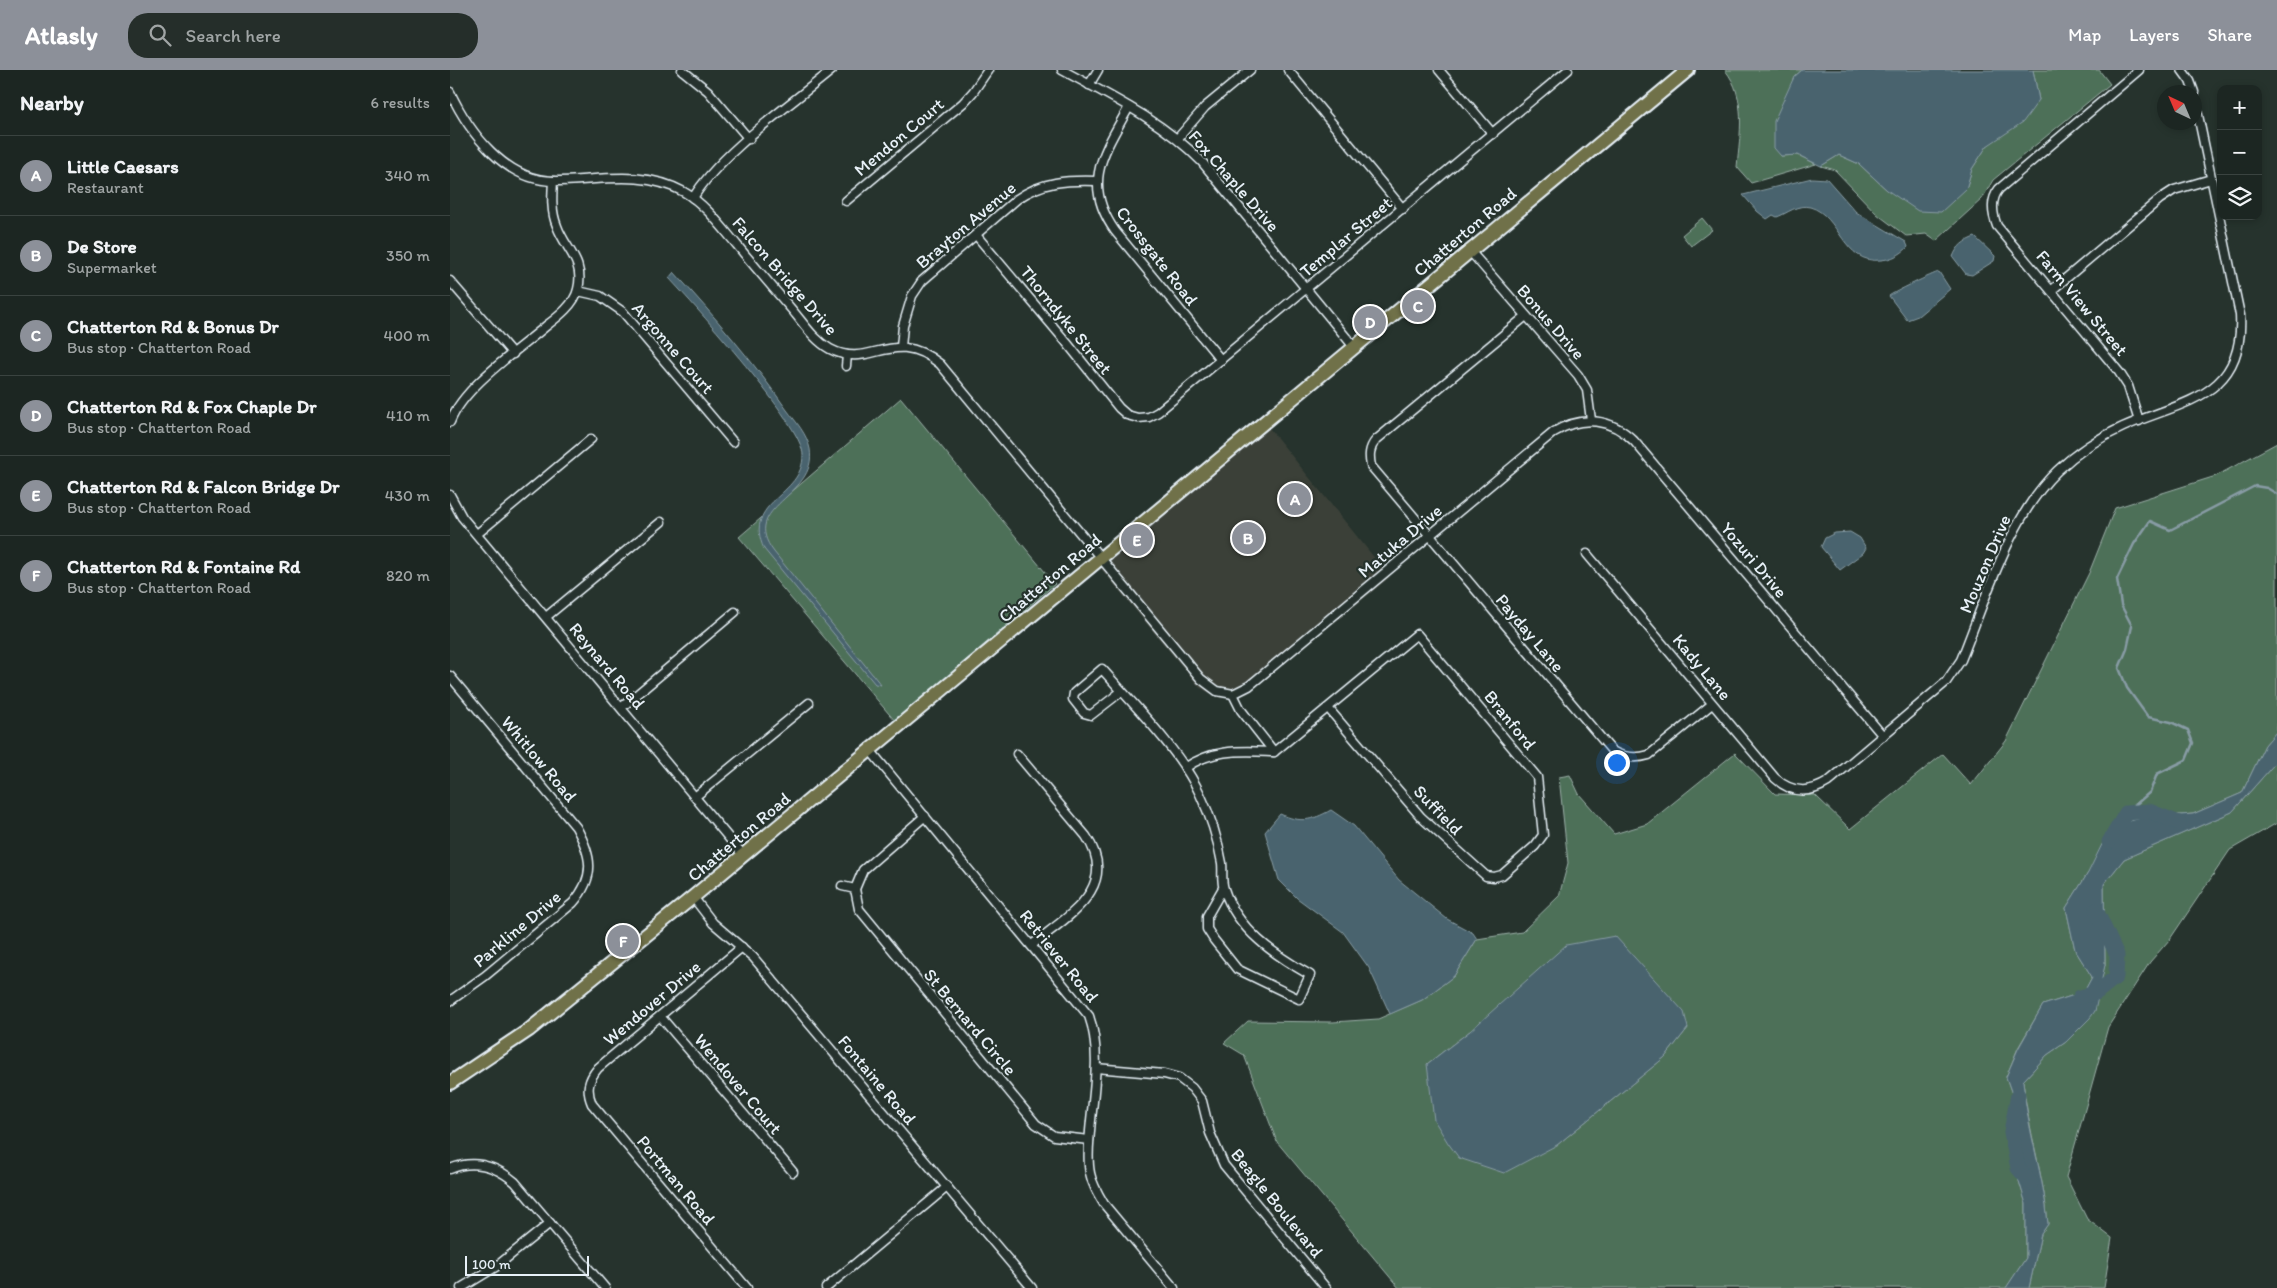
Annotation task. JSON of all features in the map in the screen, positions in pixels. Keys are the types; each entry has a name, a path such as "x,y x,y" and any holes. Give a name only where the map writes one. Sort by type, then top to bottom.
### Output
{"main road":[{"name":"Chatterton Road","path":"450,1083 529,1030 693,897 1688,70"}],"street":[{"path":"682,70 708,91 749,139"},
{"path":"693,198 713,172 749,139 832,70"},
{"name":"Mendon Court","path":"846,201 963,103 988,70"},
{"name":"Fox Chaple Drive","path":"1062,70 1129,107 1178,138 1202,162 1354,347"},
{"path":"1089,85 1098,70"},
{"path":"1178,138 1205,107 1250,70"},
{"path":"1288,70 1403,209"},
{"path":"1439,70 1492,134"},
{"name":"Templar Street","path":"1138,418 1148,417 1158,412 1568,70"},
{"name":"Farm View Street","path":"2139,70 1999,189 1993,200 1993,210 1997,226 2124,379 2139,421"},
{"path":"2182,70 2191,85"},
{"name":"Falcon Bridge Drive","path":"450,92 467,124 498,157 522,173 553,181 643,178 662,183 693,198 719,223 816,338 829,349 847,355 865,355 888,348 901,347 922,352 940,364 1201,679 1217,691 1233,694"},
{"name":"Crossgate Road","path":"1129,107 1102,156 1097,181 1099,201 1107,220 1221,360"},
{"path":"2052,290 2160,199 2174,190 2211,179 2201,130"},
{"name":"Mouzon Drive","path":"1800,791 1815,790 1828,782 1946,682 1955,671 2012,536 2039,491 2073,457 2095,442 2139,421 2197,399 2224,375 2237,350 2240,335 2240,315 2211,179"},
{"path":"450,422 466,395 556,318 578,291 579,281 576,259 560,234 555,220 553,181"},
{"name":"Brayton Avenue","path":"901,347 903,326 912,296 931,272 1024,194 1055,181 1097,181"},
{"name":"Thorndyke Street","path":"976,235 1067,343 1118,408 1127,415 1138,418"},
{"name":"Bonus Drive","path":"1470,252 1578,375 1587,390 1591,420"},
{"path":"450,281 513,354"},
{"name":"Argonne Court","path":"578,291 600,296 623,312 733,442"},
{"name":"Payday Lane","path":"1526,316 1381,435 1372,444 1369,453 1371,466 1612,752 1630,758 1649,755 1712,704"},
{"path":"846,366 847,355"},
{"name":"Matuka Drive","path":"1233,694 1249,686 1554,432 1572,423 1591,420"},
{"name":"Yozuri Drive","path":"1591,420 1615,426 1634,441 1883,736"},
{"path":"477,534 591,440"},
{"name":"Reynard Road","path":"450,495 459,512 743,855"},
{"path":"546,617 661,522"},
{"name":"Kady Lane","path":"1587,554 1775,778 1786,787 1800,791"},
{"path":"622,707 735,612"},
{"name":"Branford","path":"1328,708 1417,634 1534,773 1538,782 1544,830 1541,839"},
{"path":"1122,691 1091,715 1084,713 1073,699 1074,693 1102,669 1122,691 1185,768 1200,794 1214,832 1222,862 1223,888 1237,914 1253,936 1284,960 1310,975 1300,999 1237,969 1214,940 1207,929 1207,916 1223,888"},
{"name":"Whitlow Road","path":"450,676 576,827 587,847 590,870"},
{"path":"1233,694 1241,710 1274,752"},
{"path":"696,796 809,702"},
{"path":"1185,768 1206,756 1224,751 1274,752 1328,708"},
{"name":"Suffield","path":"1328,708 1422,817 1486,876 1502,875 1541,839"},
{"name":"Retriever Road","path":"870,750 1032,945 1088,1016 1094,1036 1096,1068 1088,1159 1094,1188 1104,1204 1174,1288"},
{"path":"1017,754 1086,836 1094,850 1098,867 1095,884 1087,898 1032,945"},
{"path":"842,886 855,889 858,878 866,866 925,816"},
{"name":"Parkline Drive","path":"450,1001 485,976 573,903 584,888 590,870"},
{"name":"St Bernard Circle","path":"855,889 857,904 862,914 1036,1124 1054,1136 1089,1140"},
{"name":"Fontaine Road","path":"693,897 713,923 753,957 1032,1288"},
{"name":"Wendover Drive","path":"588,1087 591,1076 598,1068 742,947"},
{"name":"Wendover Court","path":"660,1016 792,1172"},
{"name":"Beagle Boulevard","path":"1096,1068 1164,1074 1179,1078 1192,1088 1202,1101 1210,1133 1224,1165 1326,1288"},
{"name":"Portman Road","path":"588,1087 592,1104 747,1288"},
{"path":"450,1170 464,1165 476,1164 487,1165 506,1174 605,1288"},
{"path":"826,1288 947,1187"},
{"path":"461,1288 497,1266 550,1223"}],"shaded area":[{"path":"1269,428 1390,577 1247,694 1220,698 1200,688 1098,565"}],"green space":[{"path":"1725,70 1802,70 1794,77 1781,156 1798,155 1816,164 1751,183 1737,167 1740,129 1739,104 1737,92"},
{"path":"2033,70 2099,70 2110,84 1993,180 1982,199 1936,241 1926,234 1906,236 1877,214 1835,170 1821,166 1839,155 1859,164 1887,190 1966,189 1972,169 1987,146 2039,100"},
{"path":"1702,218 1712,230 1691,246 1682,235"},
{"path":"901,398 1055,584 895,721 739,537"},
{"path":"2277,443 2277,731 2265,745 2242,793 2193,814 2141,818 2088,873 2066,908 2075,950 2092,977 2084,992 2043,1005 2018,1048 2006,1077 2012,1094 2018,1138 2019,1181 2026,1204 2026,1258 2006,1288 1399,1288 1277,1142 1244,1055 1224,1043 1248,1021 1333,1022 1378,1019 1422,1000 1454,976 1477,939 1522,932 1559,896 1568,863 1559,777 1570,775 1579,794 1614,834 1647,824 1735,753 1775,794 1815,795 1850,829 1943,754 1971,785 2006,741 2089,573 2115,508 2216,476","holes":["1688,1028 1665,1057 1557,1145 1427,1064 1470,1031"]},
{"path":"2277,761 2277,823 2230,850 2170,939 2150,962 2108,1027 2066,1177 2087,1219 2112,1238 2104,1288 2029,1288 2041,1234 2048,1224 2023,1081 2047,1055 2066,1042 2090,1018 2105,965 2104,884 2124,859 2232,812"}],"water":[{"path":"1802,70 2033,70 2039,100 2023,122 1987,146 1972,169 1966,189 1941,212 1918,211 1887,190 1859,164 1839,155 1821,166 1798,155 1781,156 1774,148 1774,121 1794,77"},
{"path":"1812,178 1827,179 1856,212 1906,242 1908,247 1889,259 1868,259 1858,255 1850,248 1828,219 1820,212 1805,206 1793,209 1777,217 1773,215 1767,219 1743,195"},
{"path":"1975,237 1995,256 1994,261 1972,275 1966,274 1953,257 1961,244"},
{"path":"674,272 747,356 804,433 810,449 809,466 803,479 772,512 766,523 766,536 774,552 881,685 875,684 764,549 759,533 761,520 767,509 794,481 800,469 803,455 798,440 786,418 745,365 669,278"},
{"path":"1939,272 1950,289 1918,316 1907,320 1889,296"},
{"path":"1850,532 1860,538 1866,548 1863,553 1840,570 1821,547 1825,538 1835,533"},
{"path":"2277,731 2277,761 2232,812 2124,859 2104,884 2105,965 2095,1011 2066,1042 2047,1055 2023,1081 2048,1224 2041,1234 2029,1288 2006,1288 2026,1258 2026,1204 2019,1181 2018,1138 2012,1094 2006,1077 2018,1049 2043,1005 2084,992 2092,977 2075,950 2066,908 2088,873 2111,826 2141,818 2193,814 2242,793 2265,745"},
{"path":"1331,810 1354,826 1399,880 1447,919 1473,933 1477,939 1454,976 1422,1000 1390,1014 1369,968 1343,932 1297,898 1279,880 1265,832 1280,814 1300,820 1318,817"},
{"path":"1615,936 1684,1012 1688,1028 1665,1057 1557,1145 1504,1173 1459,1158 1434,1120 1427,1064 1470,1031 1566,945"}],"waterway":[{"path":"2126,813 2150,792 2157,774 2186,760 2193,743 2188,730 2171,722 2148,717 2127,688 2119,668 2127,649 2132,626 2121,605 2117,579 2134,544 2150,521 2170,530 2255,486 2267,488 2277,494"},
{"path":"2109,842 2126,813 2149,811 2179,823"},
{"path":"2080,997 2096,993 2116,977 2117,955 2096,910"},
{"path":"2018,1095 2011,1132 2018,1168 2031,1183"}],"place":[{"name":"Chatterton Rd & Bonus Dr","path":"1418,306"},
{"name":"Chatterton Rd & Fox Chaple Dr","path":"1370,322"},
{"name":"Little Caesars","path":"1295,499"},
{"name":"De Store","path":"1248,538"},
{"name":"Chatterton Rd & Falcon Bridge Dr","path":"1137,540"},
{"name":"Chatterton Rd & Fontaine Rd","path":"623,941"}]}
